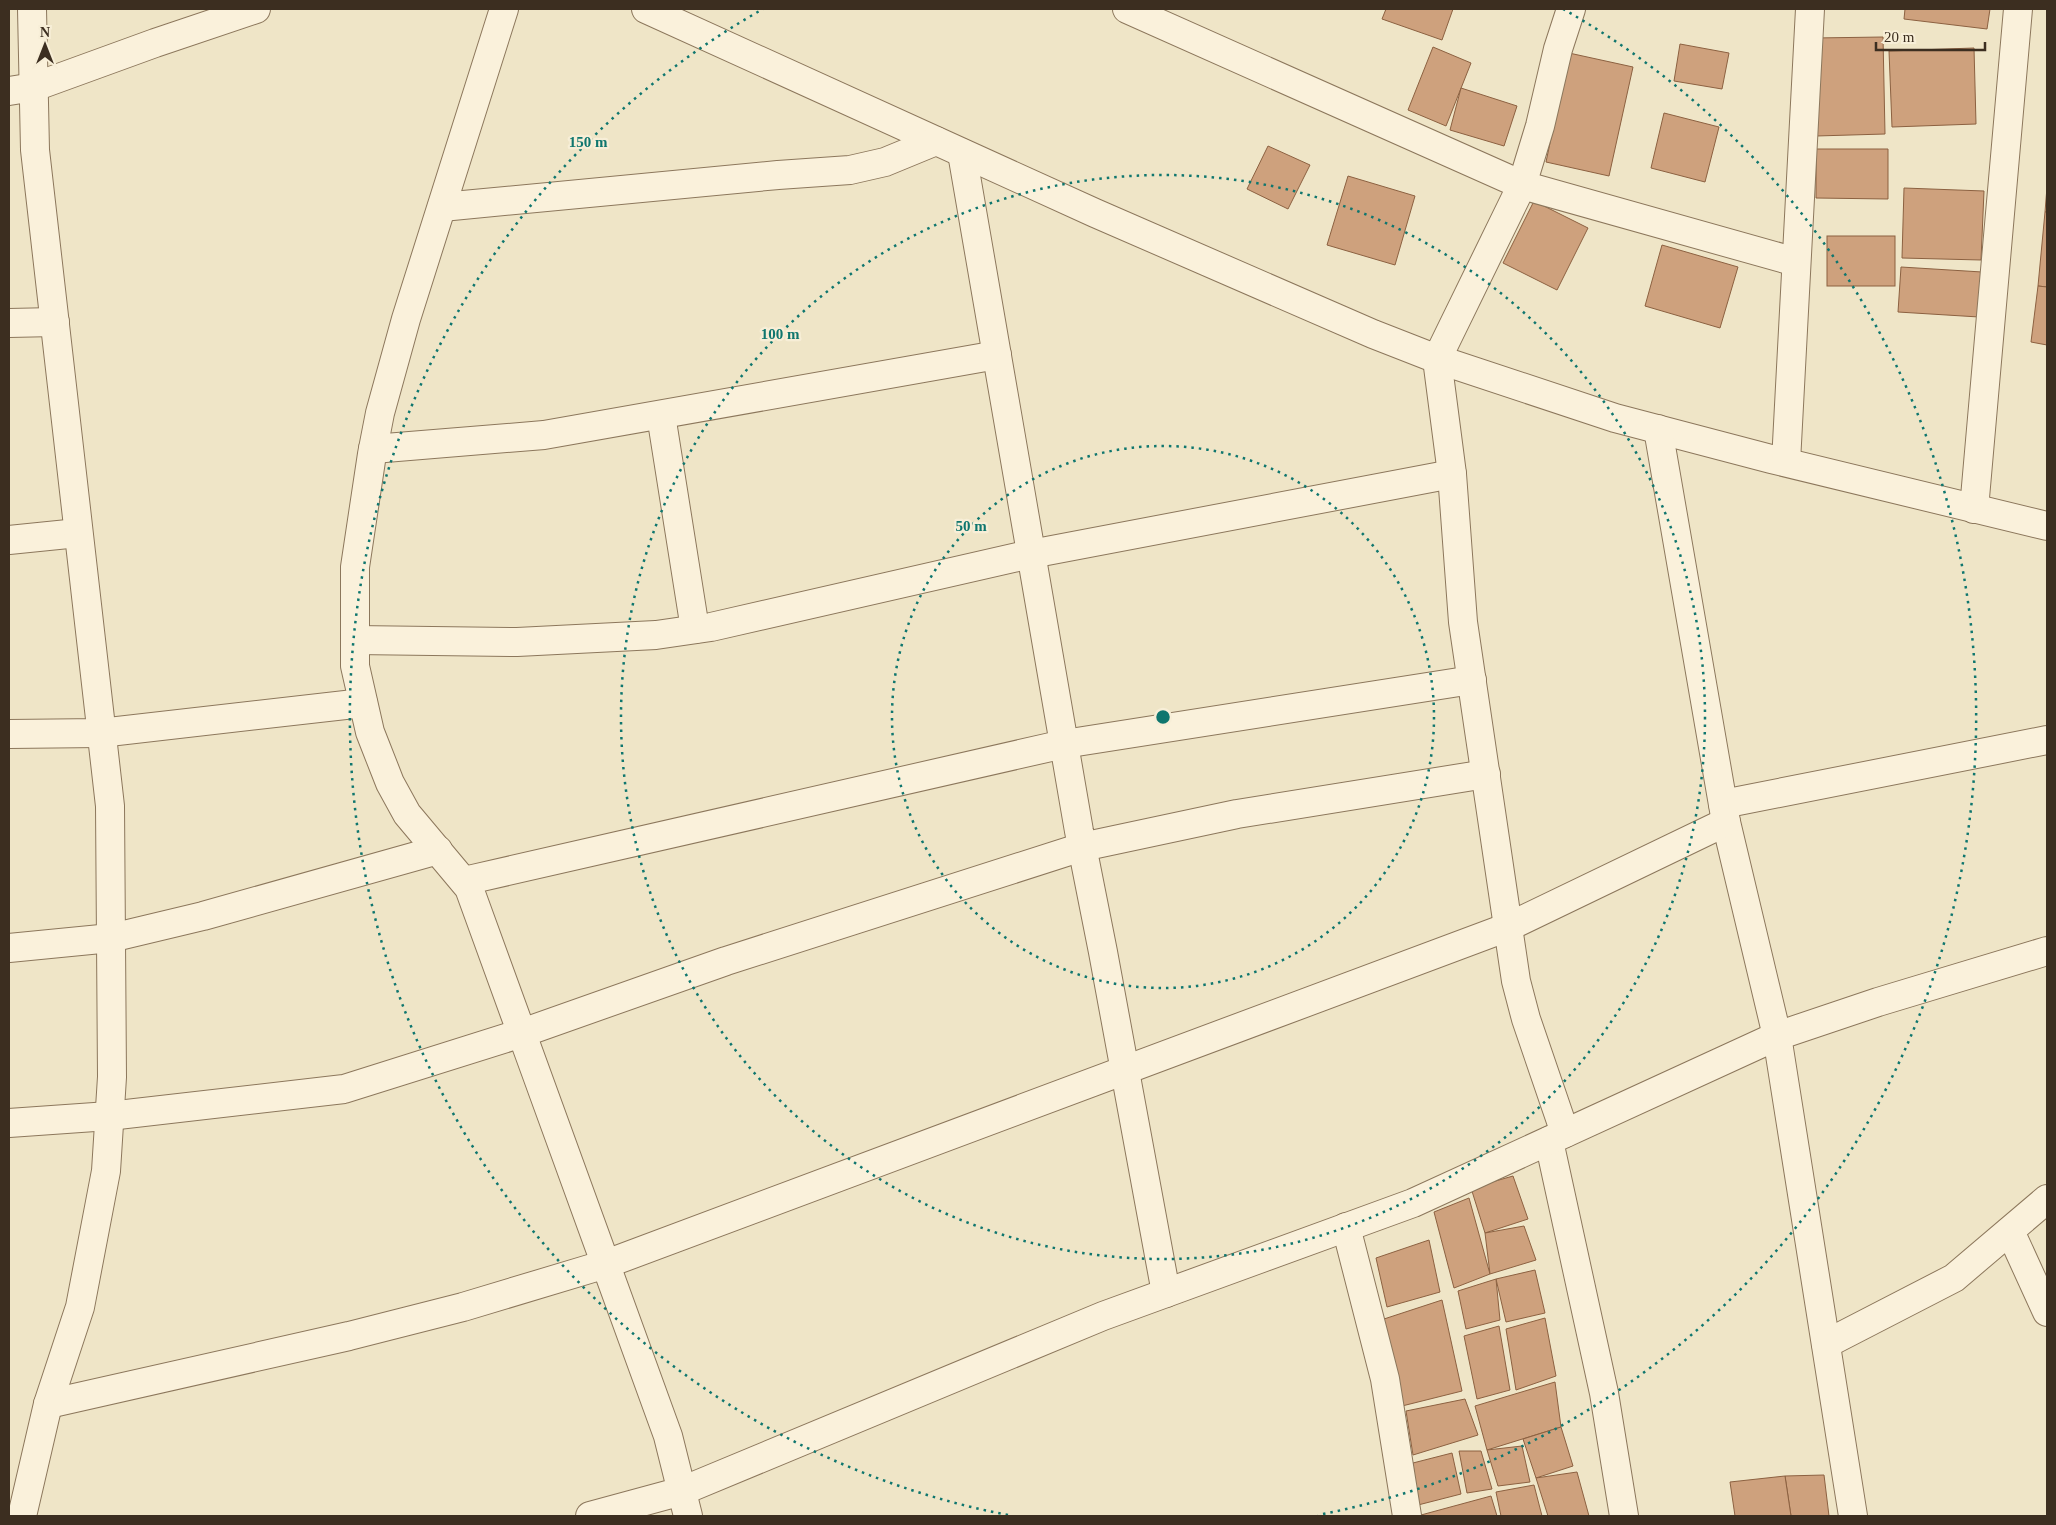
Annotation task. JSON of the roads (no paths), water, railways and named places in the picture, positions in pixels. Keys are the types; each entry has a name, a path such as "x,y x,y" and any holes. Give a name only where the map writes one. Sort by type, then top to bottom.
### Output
{"street":[{"path":"22,1516 48,1404 80,1307 106,1171 112,1077 110,806 100,733 35,150 21,89 32,9"},
{"path":"21,89 256,9"},
{"path":"504,9 406,319 380,413 355,567 355,666 370,732 390,783 407,814 469,888 668,1436 685,1504"},
{"path":"646,9 1095,214 1373,334 1437,359 1615,418 2047,526"},
{"path":"1127,9 1522,185 1796,262"},
{"path":"1571,9 1558,49 1540,126 1522,185 1437,359 1452,474 1463,622 1516,981 1557,1137 1604,1393 1624,1516"},
{"path":"1786,462 1810,9"},
{"path":"1974,509 2018,9"},
{"path":"442,208 768,176 850,170 885,162 936,141"},
{"path":"962,153 1082,848 1166,1293"},
{"path":"9,323 55,322"},
{"path":"373,449 544,435 997,355"},
{"path":"661,415 696,629"},
{"path":"1658,429 1725,813 1777,1036 1853,1516"},
{"path":"355,640 517,642 656,634 711,627 1031,554 1452,474"},
{"path":"9,540 78,533"},
{"path":"464,881 1064,744 1472,680"},
{"path":"9,734 100,733 363,703"},
{"path":"48,1404 350,1336 463,1307 606,1264 1508,927 1725,813 2047,740"},
{"path":"9,1123 109,1116 344,1089 522,1033 726,961 1082,848 1237,814 1486,774"},
{"path":"9,948 111,938 203,916 438,850"},
{"path":"590,1516 685,1504 1104,1316 1413,1202 1777,1036 1878,1002 2047,951"},
{"path":"1826,1344 1954,1278 2047,1198"},
{"path":"1346,1227 1384,1380 1407,1516"},
{"path":"2010,1231 2047,1312"}]}
